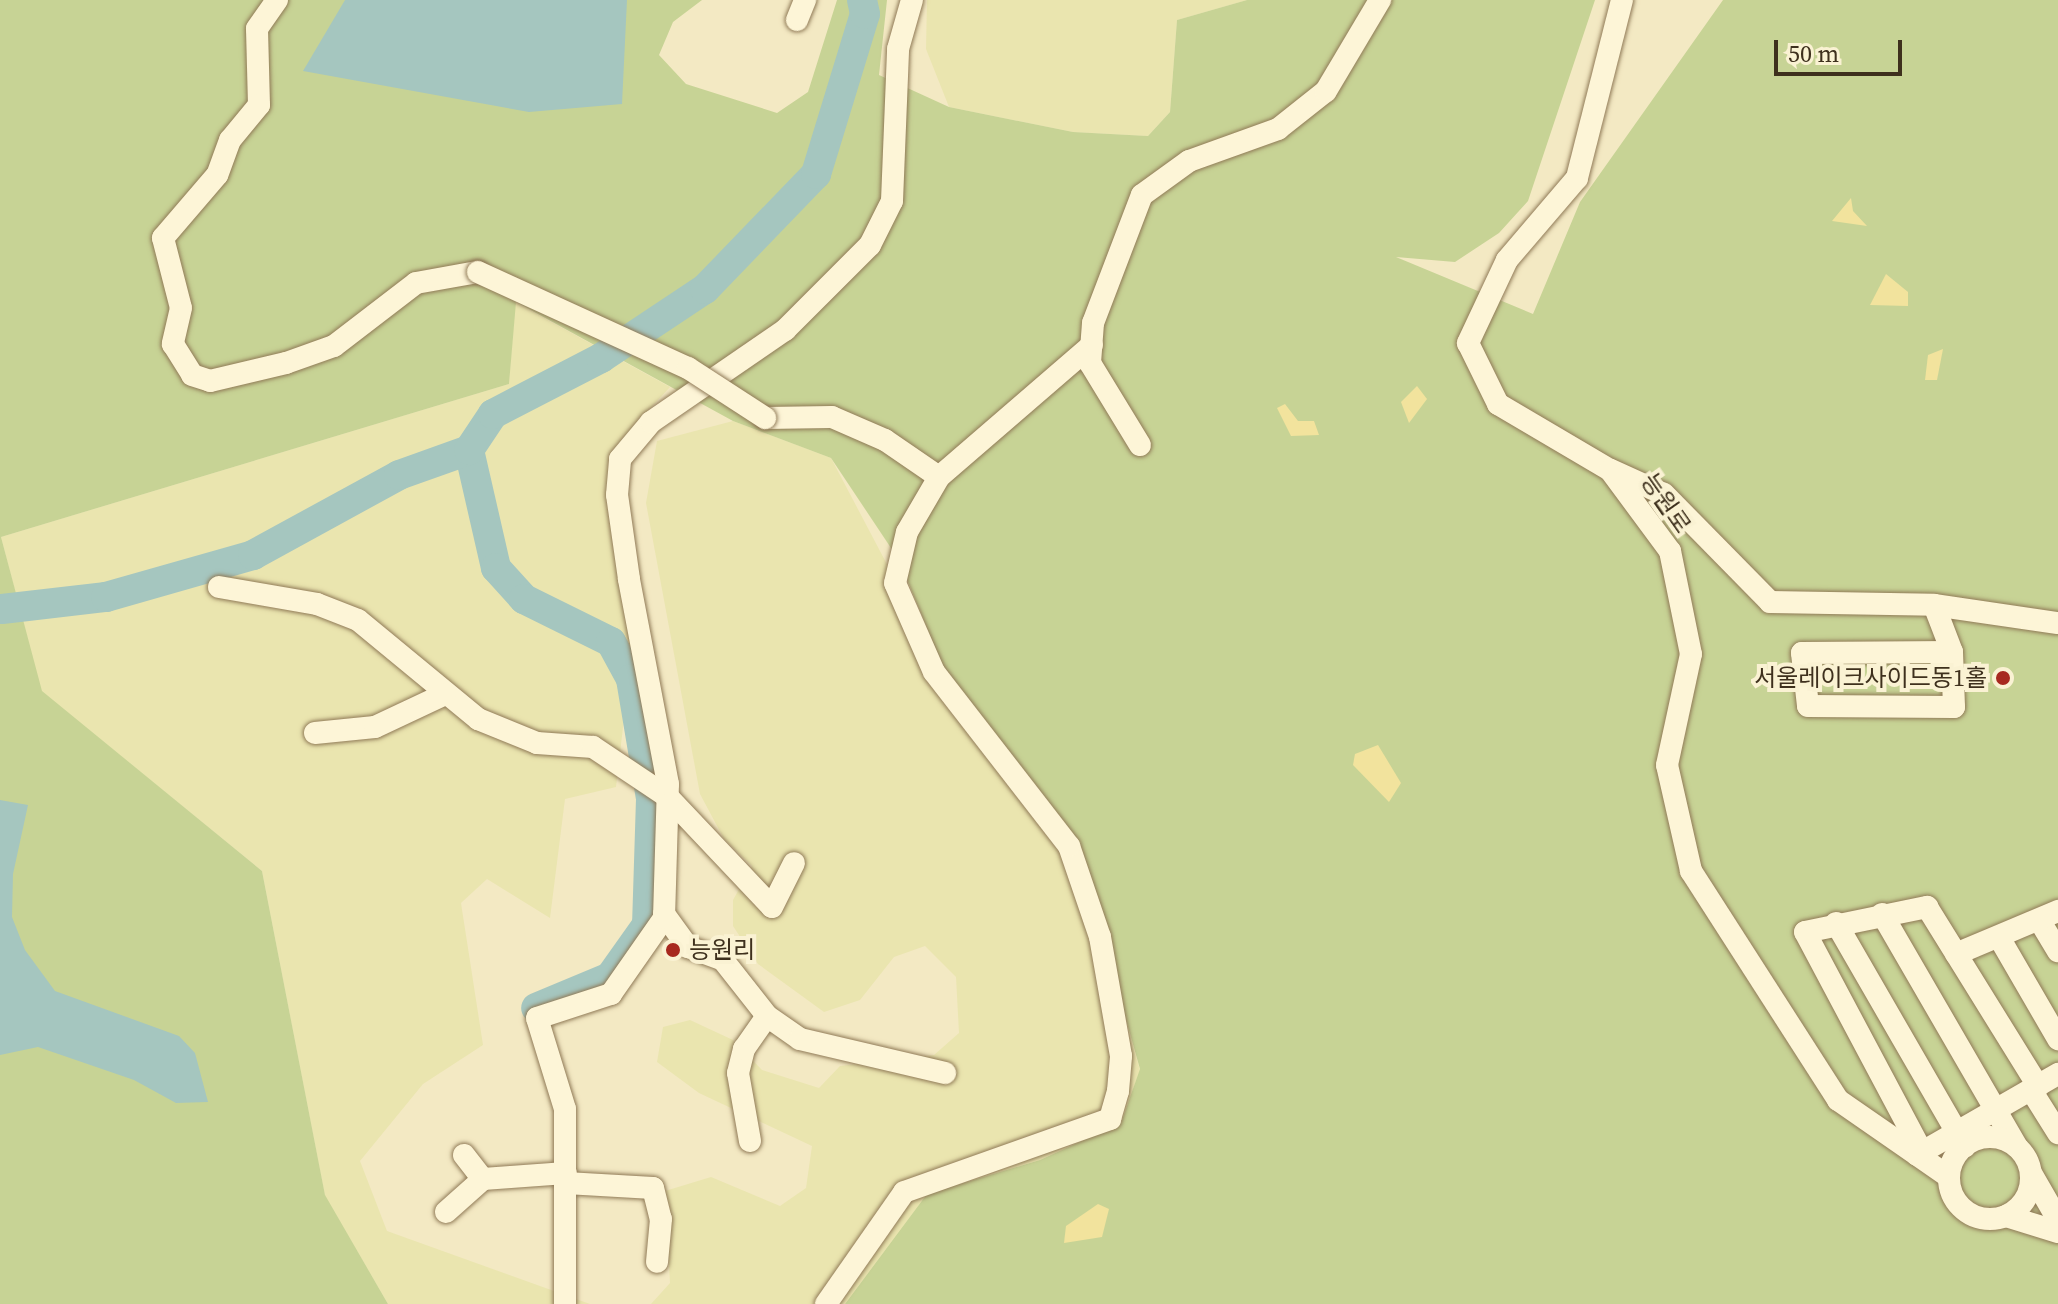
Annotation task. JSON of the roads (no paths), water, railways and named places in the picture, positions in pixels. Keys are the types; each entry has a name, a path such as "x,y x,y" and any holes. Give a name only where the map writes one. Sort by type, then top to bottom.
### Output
{"street":[{"path":"277,0 257,29 259,105 230,140 217,175 163,238 181,308 173,344 192,375 210,381 286,363 334,346 416,283 478,272 688,368 765,418 832,417 885,440 939,477"},
{"path":"565,1304 565,1109 537,1018 611,994 664,914 668,797 617,495 620,459 651,422 785,330 870,245 892,201 898,49 912,0"},
{"path":"1140,445 1090,363 1093,323 1142,195 1189,161 1278,129 1326,91 1380,0"},
{"name":"능원로","path":"1622,0 1577,178 1507,260 1468,343 1498,404 1610,470 1670,551 1691,654 1667,765 1691,871 1838,1100 1920,1154"},
{"path":"826,1304 904,1192 1110,1119 1118,1091 1121,1056 1100,937 1069,846 934,672 895,583 907,532 939,477 1092,345"},
{"path":"1610,470 1664,494 1770,602 1934,605 2058,623"},
{"path":"219,587 317,604 358,620 478,719 537,743 593,747 668,797 772,907 794,863"},
{"path":"1934,605 1952,652 1954,707 1808,706 1802,653 1952,652"},
{"path":"315,733 375,727 445,694"},
{"path":"2058,1133 1927,907 1836,923 1805,932 1920,1154 1949,1177 1968,1213 2006,1216 2058,1232"},
{"path":"664,914 688,947 723,960 767,1016 800,1039 945,1073"},
{"path":"1882,914 2000,1108 2017,1147 2058,1220"},
{"path":"1956,954 2050,917 2058,951"},
{"path":"1836,923 1961,1137 1949,1177"},
{"path":"2000,939 2058,1039"},
{"path":"750,1141 738,1073 744,1049 767,1016"},
{"path":"1920,1154 1961,1137 2000,1108 2058,1074"},
{"path":"1961,1137 1997,1137 2017,1147"},
{"path":"464,1155 483,1179"},
{"path":"2006,1216 2026,1199 2031,1173"},
{"path":"446,1212 483,1179 566,1178 653,1188 661,1219 657,1262"}],"water":[{"path":"345,0 627,0 622,104 529,112 303,71"},
{"path":"0,800 28,805 13,874 12,917 25,950 55,991 179,1036 195,1053 208,1102 176,1103 134,1080 38,1047 0,1055"}],"waterway":[{"path":"2,609 106,597 253,555 399,475 469,450 493,414 601,358 705,289 816,174 865,14 862,0"},
{"path":"469,450 496,568 524,599 611,642 631,679 651,799 647,925 610,977 536,1008"}],"place":[{"name":"서울레이크사이드동1홀","path":"2003,678"},
{"name":"능원리","path":"673,950"}]}
